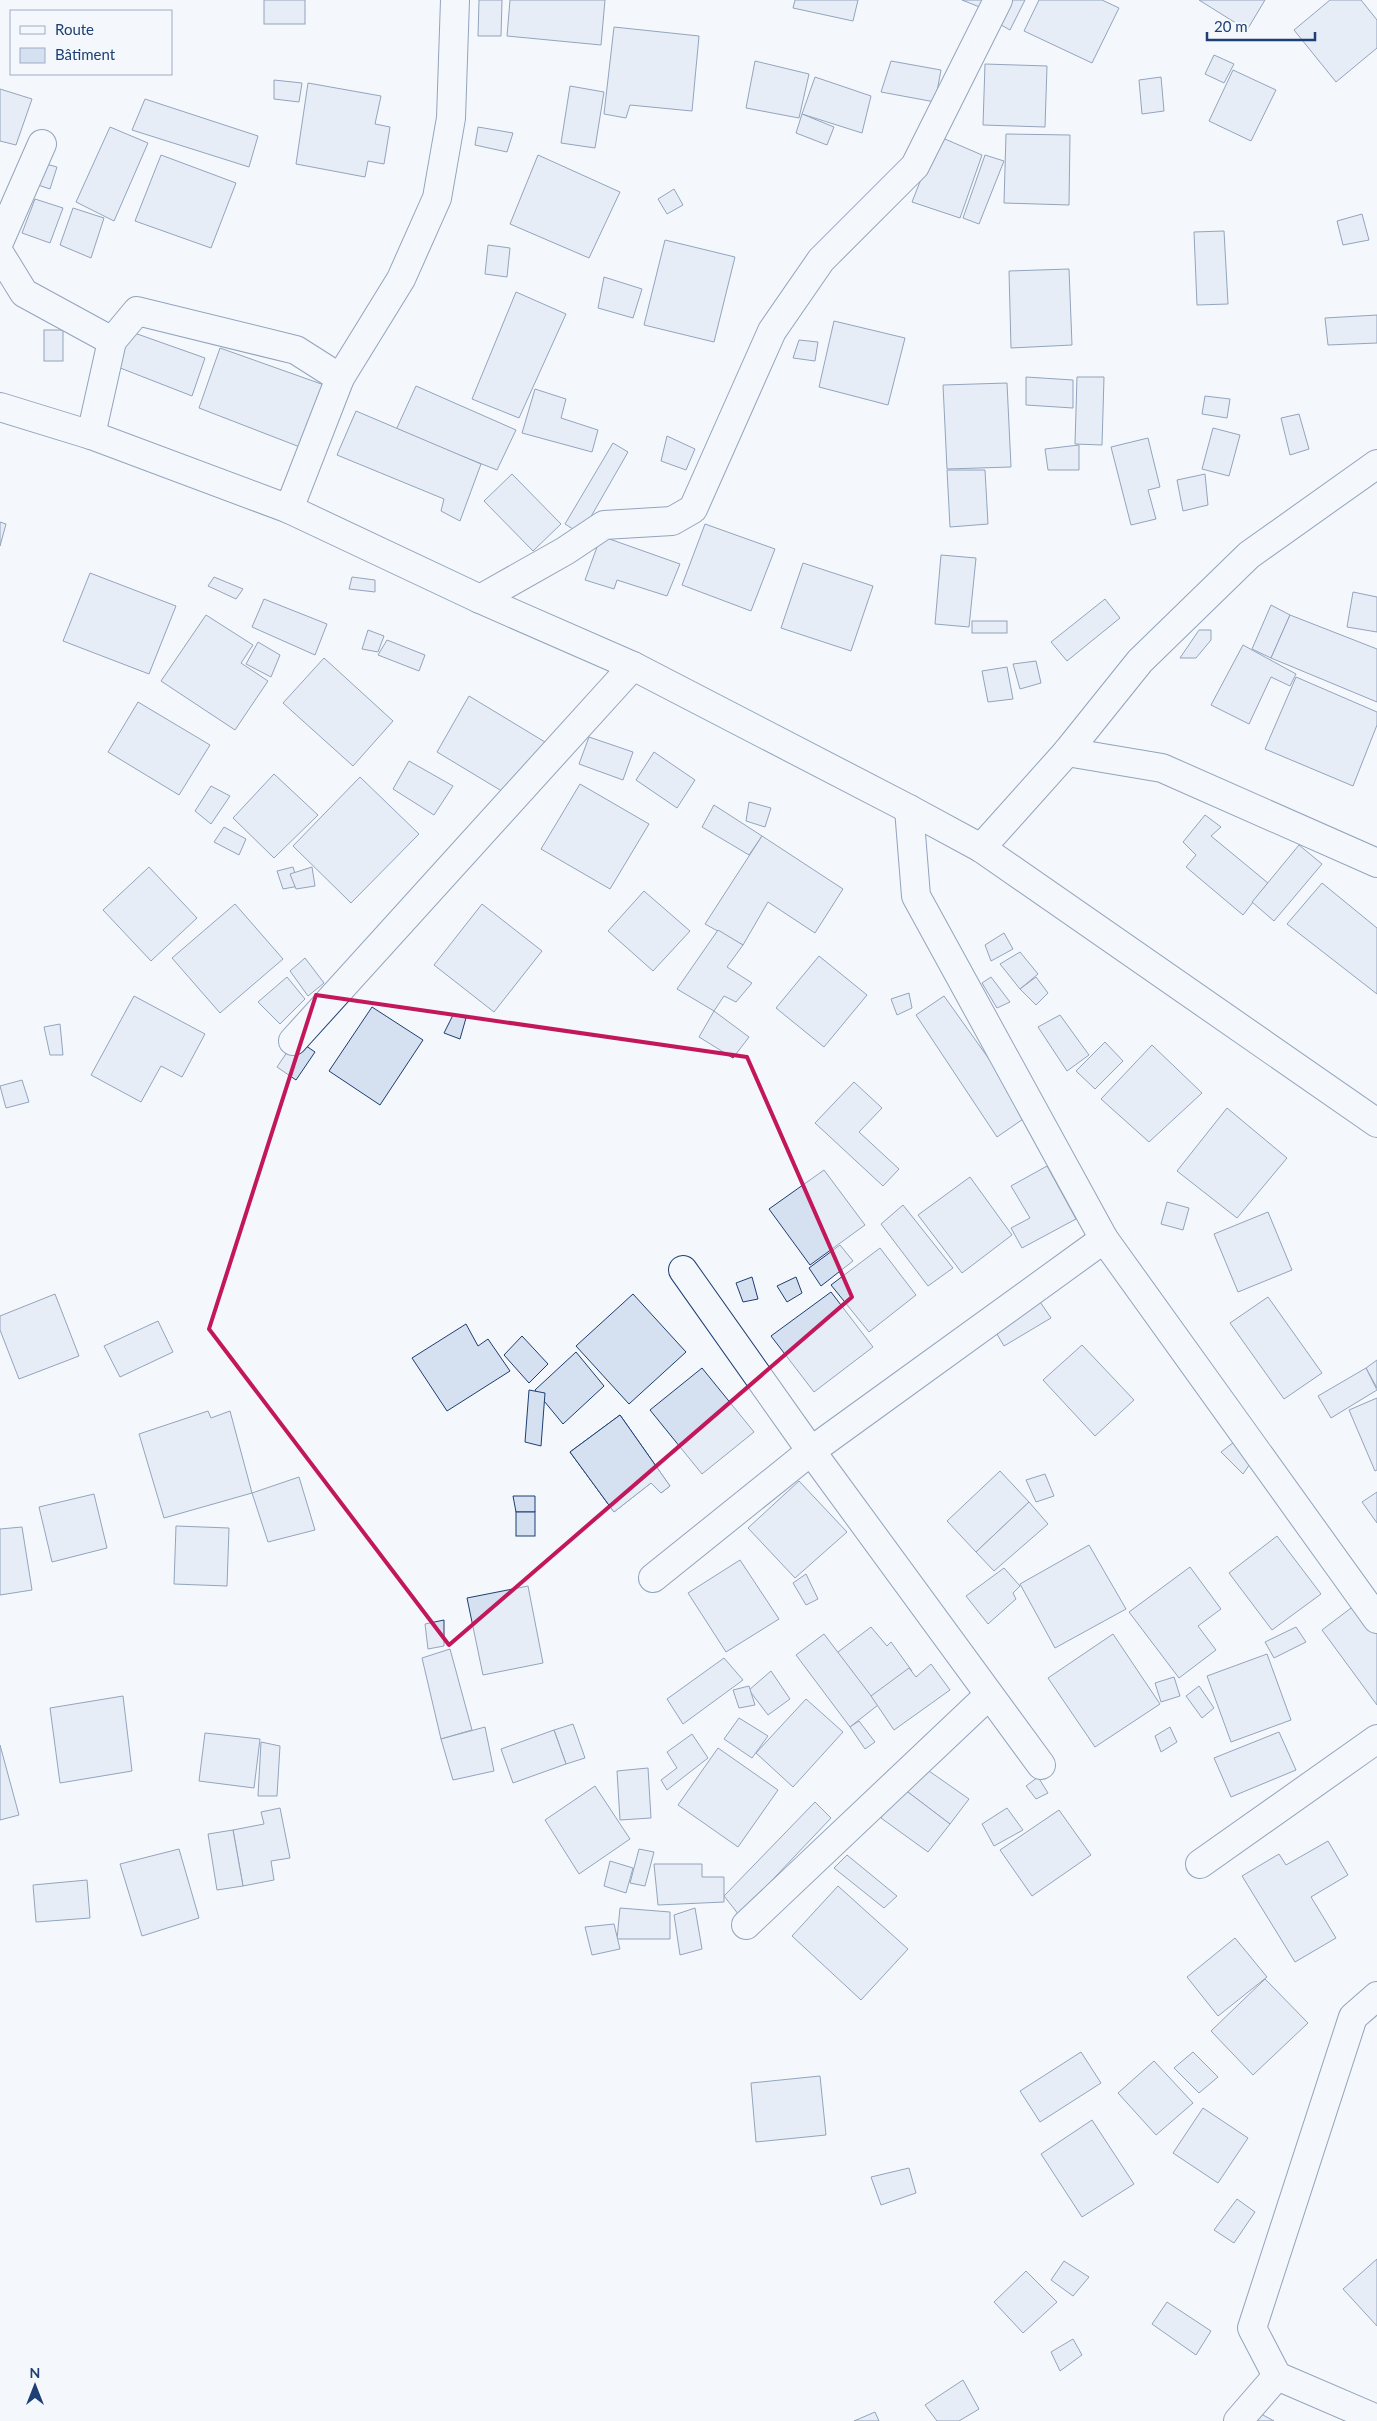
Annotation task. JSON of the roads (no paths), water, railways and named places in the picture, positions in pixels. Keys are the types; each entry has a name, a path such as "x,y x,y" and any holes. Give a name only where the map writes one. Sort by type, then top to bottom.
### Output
{"main road":[{"path":"289,509 340,378 401,279 437,198 451,118 455,0"},
{"path":"480,599 565,551 604,525 672,521 693,509 772,331 822,260 915,166 998,0"},
{"path":"0,240 42,144"},
{"path":"0,254 24,293 112,341"},
{"path":"91,435 112,341 136,311 296,350 340,378"},
{"path":"0,407 91,435 289,509 480,599 633,666 909,809 981,848 1377,1123"},
{"path":"981,848 1067,752 1140,661 1249,556 1377,464"},
{"path":"293,1041 633,666"},
{"path":"1067,752 1162,768 1377,863"},
{"path":"909,809 916,896 1104,1240 1377,1619"},
{"path":"653,1578 812,1451 1104,1240"},
{"path":"683,1270 1041,1766"},
{"path":"746,1925 989,1695"},
{"path":"1200,1864 1377,1740"},
{"path":"1377,1996 1353,2017 1252,2328 1277,2376 1377,2419"},
{"path":"1238,2421 1277,2376"}]}
